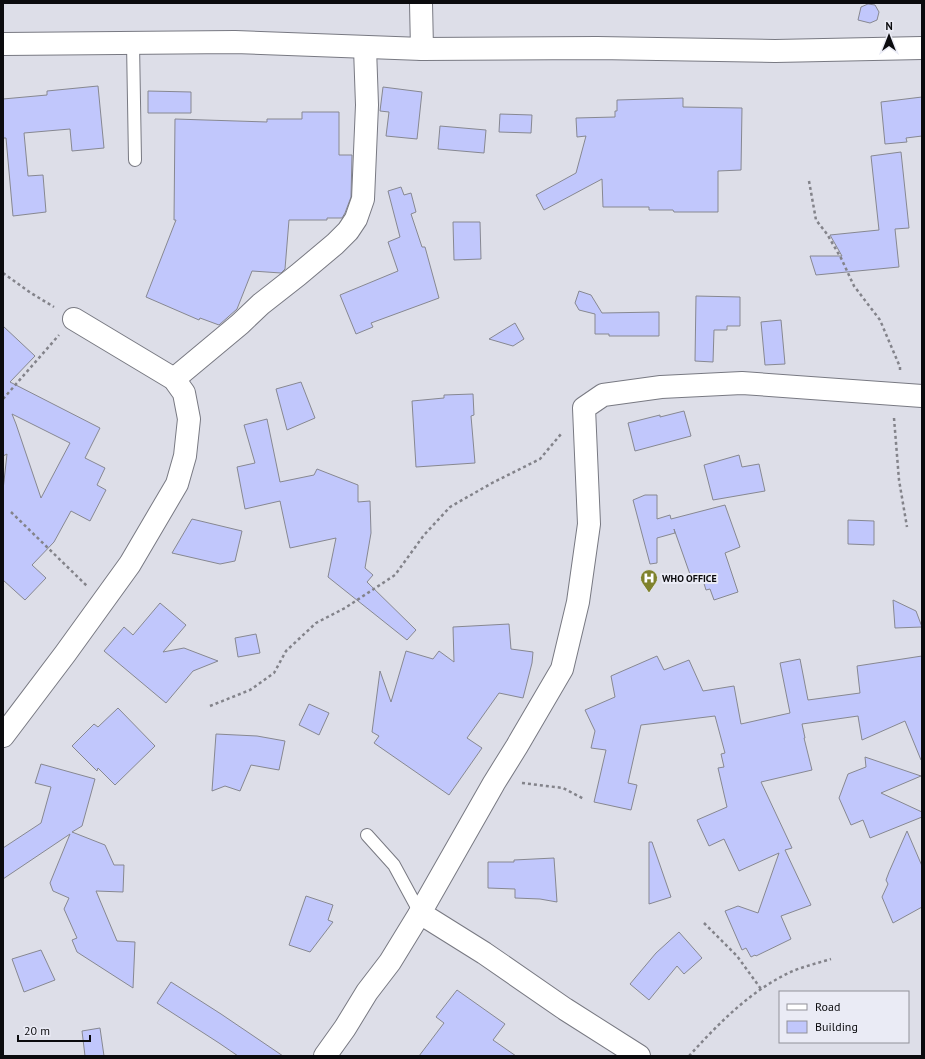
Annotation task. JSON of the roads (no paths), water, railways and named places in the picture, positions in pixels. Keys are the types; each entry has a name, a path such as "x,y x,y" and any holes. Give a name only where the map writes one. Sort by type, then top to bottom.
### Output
{"street":[{"path":"421,3 422,49"},
{"path":"3,44 236,42 422,49 597,48 775,51 922,48"},
{"path":"174,379 235,329 261,304 329,249 348,231 356,219 364,199 368,105 365,48"},
{"path":"3,736 130,564 177,484 185,456 189,419 184,393 174,379 74,319"},
{"path":"325,1056 345,1028 367,992 390,962 562,669 577,609 589,524 584,408 603,395 662,387 734,383 922,396"},
{"path":"420,913 484,953 565,1010 639,1056"}],"lane":[{"path":"133,42 135,160"},
{"path":"368,835 394,865 420,913"}],"place":[{"name":"WHO OFFICE","path":"649,593"}]}
